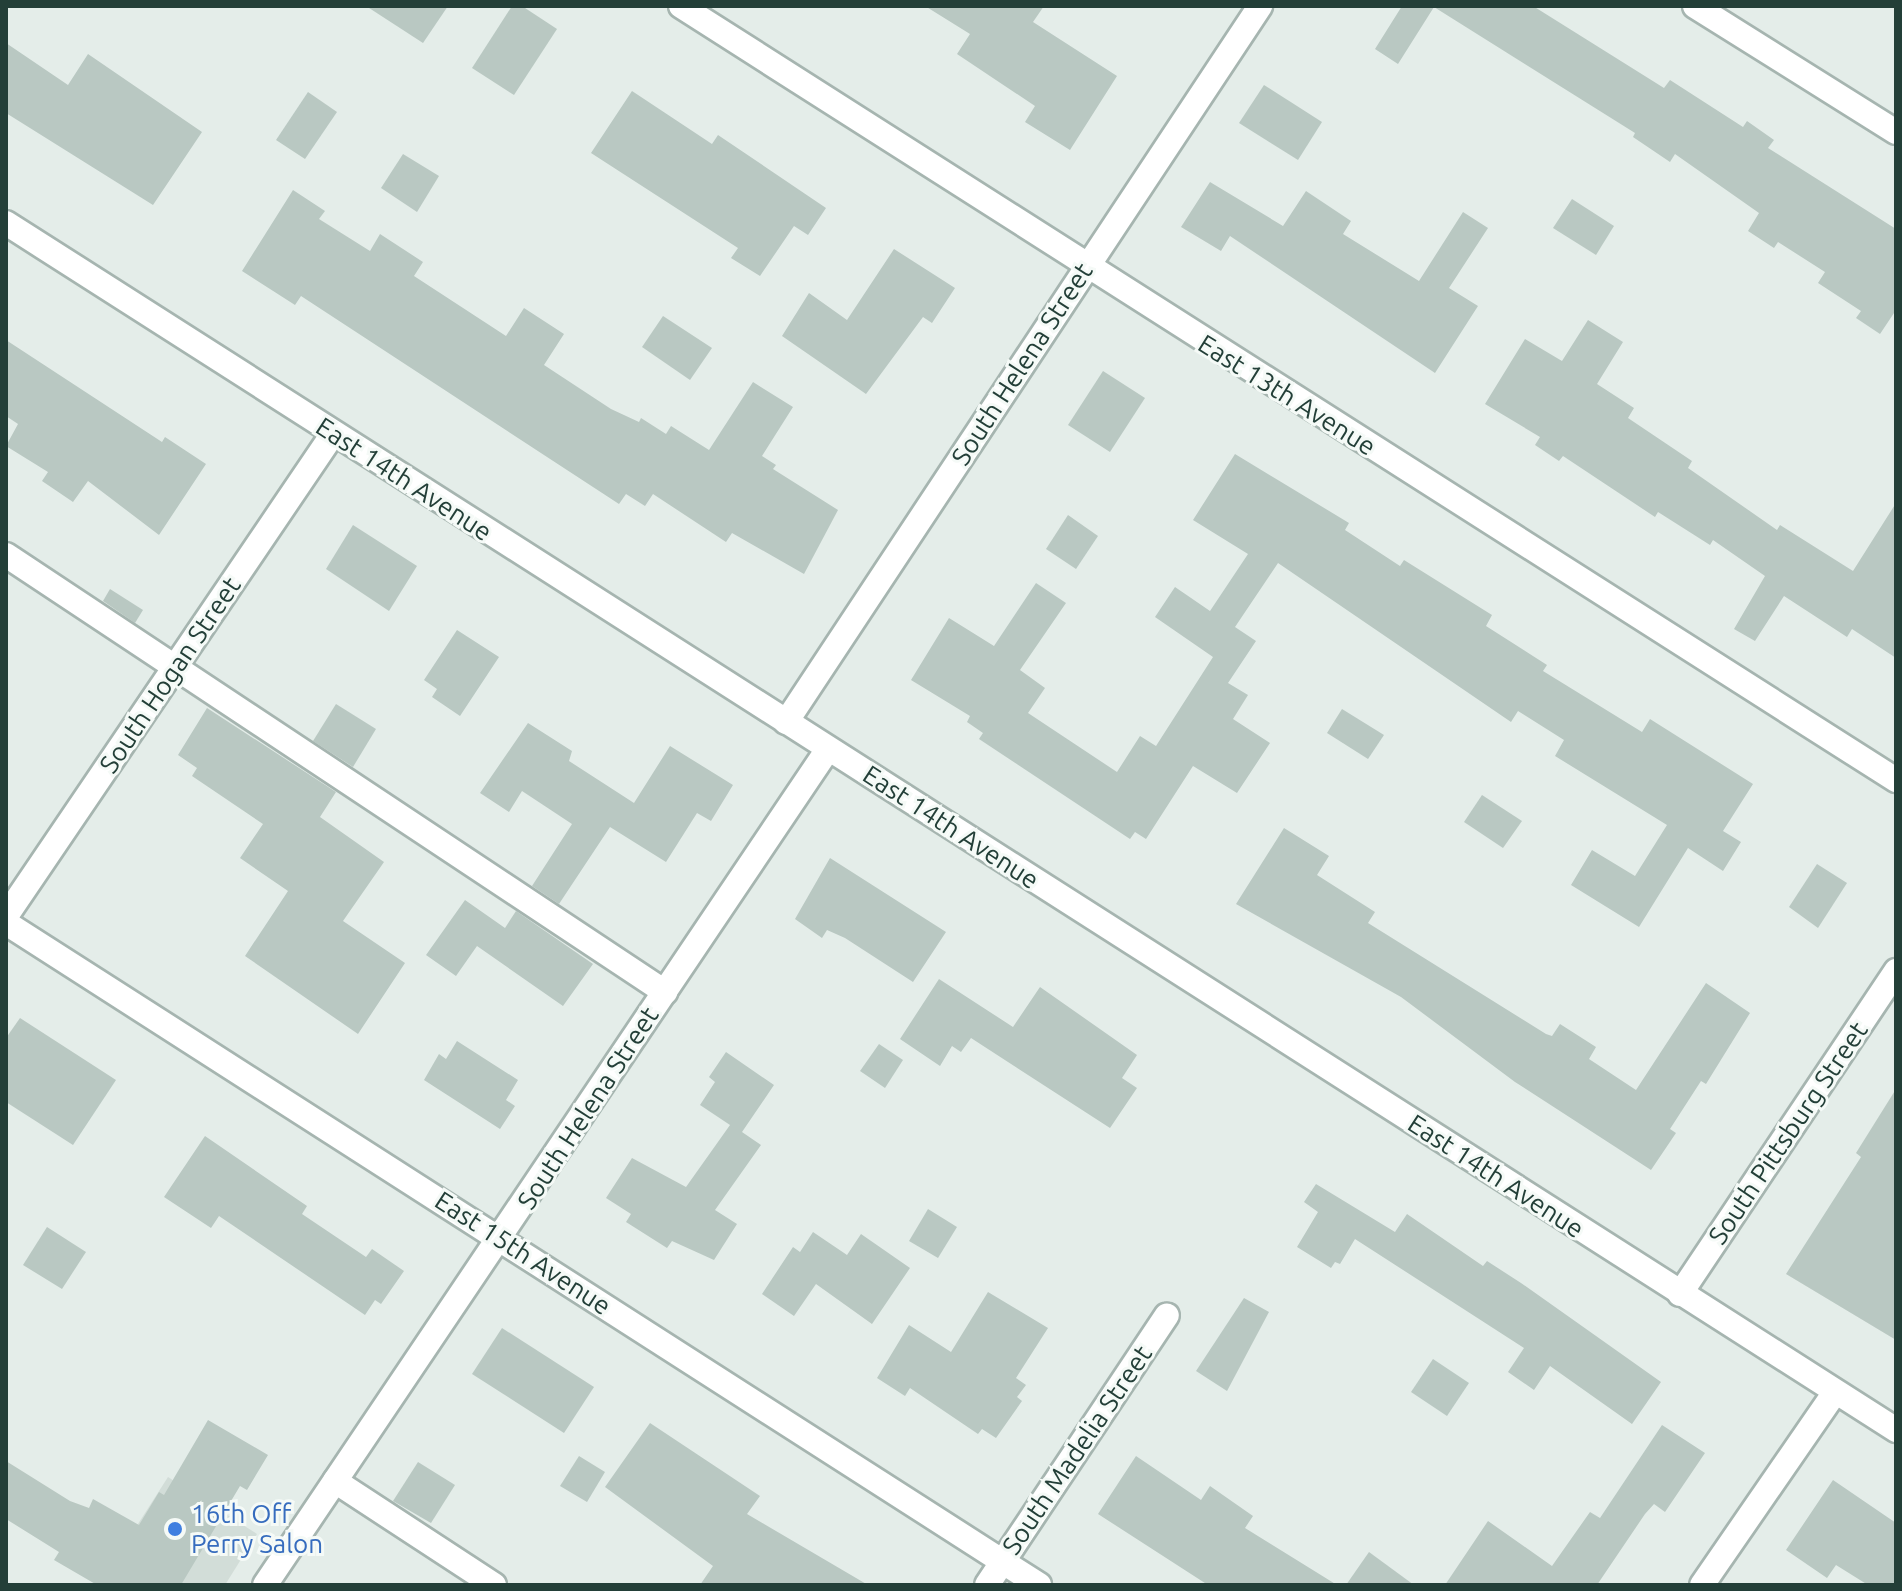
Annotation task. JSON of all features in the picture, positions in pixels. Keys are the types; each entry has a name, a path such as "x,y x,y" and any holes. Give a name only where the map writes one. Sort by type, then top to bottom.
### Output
{"street":[{"name":"East 13th Avenue","path":"681,6 1086,268 1896,780"},
{"name":"South Helena Street","path":"786,722 1260,6"},
{"path":"1695,6 1896,132"},
{"name":"East 14th Avenue","path":"6,223 1896,1430"},
{"name":"South Hogan Street","path":"6,916 333,434"},
{"path":"6,555 665,992"},
{"name":"South Helena Street","path":"265,1585 502,1239 828,749"},
{"name":"East 15th Avenue","path":"6,923 1039,1585"},
{"name":"South Pittsburg Street","path":"1680,1294 1896,971"},
{"name":"South Madelia Street","path":"987,1585 1167,1315"},
{"path":"1702,1585 1835,1392"},
{"path":"335,1481 494,1585"}],"shaded area":[{"path":"168,1477 257,1534 225,1585 99,1585"}],"building":[{"path":"366,6 448,6 423,43"},
{"path":"512,6 522,6 557,29 514,95 472,68"},
{"path":"925,6 1044,6 1033,22 1117,76 1070,150 1025,122 1035,106 957,54 970,34"},
{"path":"1402,6 1533,6 1664,88 1670,80 1743,127 1747,121 1774,140 1768,148 1896,229 1896,310 1880,334 1856,318 1861,311 1818,283 1825,272 1778,242 1774,248 1748,231 1759,213 1675,154 1670,162 1633,137 1635,133 1434,7 1398,64 1375,49"},
{"path":"6,43 68,85 88,54 202,132 153,205 6,113"},
{"path":"1264,85 1322,122 1298,160 1239,123"},
{"path":"632,91 712,144 718,135 826,208 808,235 794,226 760,276 731,258 738,248 591,153"},
{"path":"308,92 337,112 305,159 276,140"},
{"path":"403,154 439,176 417,212 381,188"},
{"path":"1210,182 1283,226 1306,191 1351,221 1343,234 1419,281 1463,212 1488,228 1449,288 1478,306 1435,373 1230,236 1221,251 1181,227"},
{"path":"293,190 325,211 319,219 370,251 380,234 423,262 414,276 506,336 524,308 564,334 544,365 611,409 639,422 641,418 666,434 671,426 709,450 753,382 793,407 762,456 776,465 773,469 838,510 804,574 732,533 726,542 653,494 645,506 626,494 619,504 301,296 295,305 242,271"},
{"path":"1572,199 1614,226 1596,255 1553,228"},
{"path":"894,249 955,288 932,323 923,317 866,394 782,336 809,293 847,320"},
{"path":"663,316 712,348 690,380 642,347"},
{"path":"1588,320 1623,342 1597,384 1634,408 1628,418 1692,461 1688,468 1777,530 1780,525 1853,571 1896,503 1896,658 1852,629 1847,637 1784,596 1755,641 1734,629 1765,576 1713,540 1710,545 1658,512 1655,517 1563,456 1559,461 1535,445 1540,437 1485,404 1525,339 1562,361"},
{"path":"6,340 162,442 165,437 206,464 159,535 88,481 73,502 42,481 48,472 6,446 18,424 6,416"},
{"path":"1103,371 1145,398 1110,452 1068,425"},
{"path":"1235,454 1349,523 1345,530 1400,566 1404,560 1492,615 1486,626 1547,665 1543,671 1642,732 1650,719 1753,784 1723,831 1741,842 1723,871 1688,848 1639,927 1571,885 1592,850 1635,876 1667,825 1555,756 1564,740 1518,711 1511,722 1278,563 1235,627 1256,641 1228,683 1248,695 1233,719 1270,743 1237,793 1193,766 1146,839 1135,832 1130,839 979,739 983,733 967,722 970,716 911,680 949,618 994,646 1036,583 1066,603 1020,670 1045,688 1028,713 1117,772 1140,736 1156,746 1213,657 1155,617 1175,587 1210,611 1248,554 1193,520"},
{"path":"1068,515 1098,536 1076,569 1046,549"},
{"path":"353,525 417,566 389,611 326,569"},
{"path":"110,589 143,610 135,623 103,601"},
{"path":"457,630 499,657 460,716 432,697 437,689 424,680"},
{"path":"336,704 376,729 353,767 313,741"},
{"path":"207,708 336,792 320,817 384,862 343,921 405,963 358,1034 245,956 288,891 240,858 263,824 192,776 197,768 178,755"},
{"path":"1342,709 1384,735 1368,759 1327,733"},
{"path":"528,723 572,751 569,761 634,803 670,746 733,785 711,821 697,813 666,862 610,827 559,904 532,886 572,824 522,791 509,812 480,793"},
{"path":"1482,795 1522,821 1503,848 1464,822"},
{"path":"1284,828 1329,856 1317,875 1375,912 1368,923 1546,1034 1552,1036 1560,1024 1596,1047 1589,1059 1636,1090 1706,983 1750,1013 1706,1084 1701,1081 1670,1129 1676,1133 1651,1170 1515,1082 1401,997 1236,904"},
{"path":"830,858 946,932 913,982 845,938 827,930 822,938 795,919"},
{"path":"1817,864 1847,883 1818,928 1789,907"},
{"path":"465,900 505,928 516,911 593,964 563,1006 477,946 456,976 426,955"},
{"path":"939,979 1013,1027 1040,987 1137,1055 1122,1078 1137,1088 1110,1128 971,1038 961,1052 952,1046 940,1066 900,1039"},
{"path":"20,1018 116,1080 73,1145 6,1102 6,1038"},
{"path":"457,1041 518,1080 506,1100 515,1106 500,1129 424,1080 439,1054 446,1059"},
{"path":"879,1044 903,1060 885,1088 860,1071"},
{"path":"726,1052 774,1085 742,1132 761,1145 715,1210 737,1224 714,1260 672,1241 667,1248 626,1222 631,1214 606,1198 632,1158 686,1187 730,1125 700,1105 715,1082 709,1077"},
{"path":"1896,1089 1896,1340 1786,1274 1861,1157 1856,1153"},
{"path":"205,1136 307,1206 302,1214 366,1257 372,1249 404,1271 381,1304 375,1300 365,1315 219,1216 211,1228 164,1197"},
{"path":"1316,1184 1395,1232 1407,1214 1483,1266 1487,1261 1521,1283 1661,1382 1632,1424 1550,1366 1534,1390 1508,1372 1524,1348 1355,1239 1340,1264 1335,1262 1331,1268 1297,1247 1318,1212 1304,1202"},
{"path":"928,1209 957,1227 938,1258 909,1241"},
{"path":"47,1227 86,1252 62,1289 23,1265"},
{"path":"813,1232 847,1255 861,1234 910,1268 872,1324 816,1284 794,1316 762,1294 793,1247 800,1252"},
{"path":"988,1292 1048,1328 1016,1378 1026,1385 1017,1397 1022,1401 996,1438 982,1429 978,1434 910,1388 905,1396 877,1378 909,1325 951,1352"},
{"path":"1244,1298 1269,1312 1227,1391 1196,1371"},
{"path":"502,1328 594,1387 564,1433 472,1374"},
{"path":"1433,1359 1469,1383 1447,1416 1411,1392"},
{"path":"208,1420 268,1455 247,1490 240,1486 181,1585 97,1585 54,1560 59,1552 6,1519 6,1461 70,1501 89,1508 93,1499 139,1525 159,1492 164,1495"},
{"path":"650,1423 760,1496 747,1514 868,1585 700,1585 713,1566 605,1487"},
{"path":"1662,1425 1705,1453 1665,1512 1654,1504 1645,1514 1597,1585 1445,1585 1488,1521 1552,1566 1590,1512 1600,1518"},
{"path":"579,1456 605,1472 587,1502 560,1486"},
{"path":"1136,1456 1201,1500 1210,1486 1253,1516 1245,1528 1337,1585 1208,1585 1098,1514"},
{"path":"418,1462 455,1485 431,1523 393,1501"},
{"path":"1833,1480 1896,1523 1896,1585 1868,1585 1836,1565 1827,1578 1786,1550"},
{"path":"1369,1552 1414,1585 1346,1585"}],"place":[{"name":"16th Off Perry Salon","path":"175,1529"}]}
